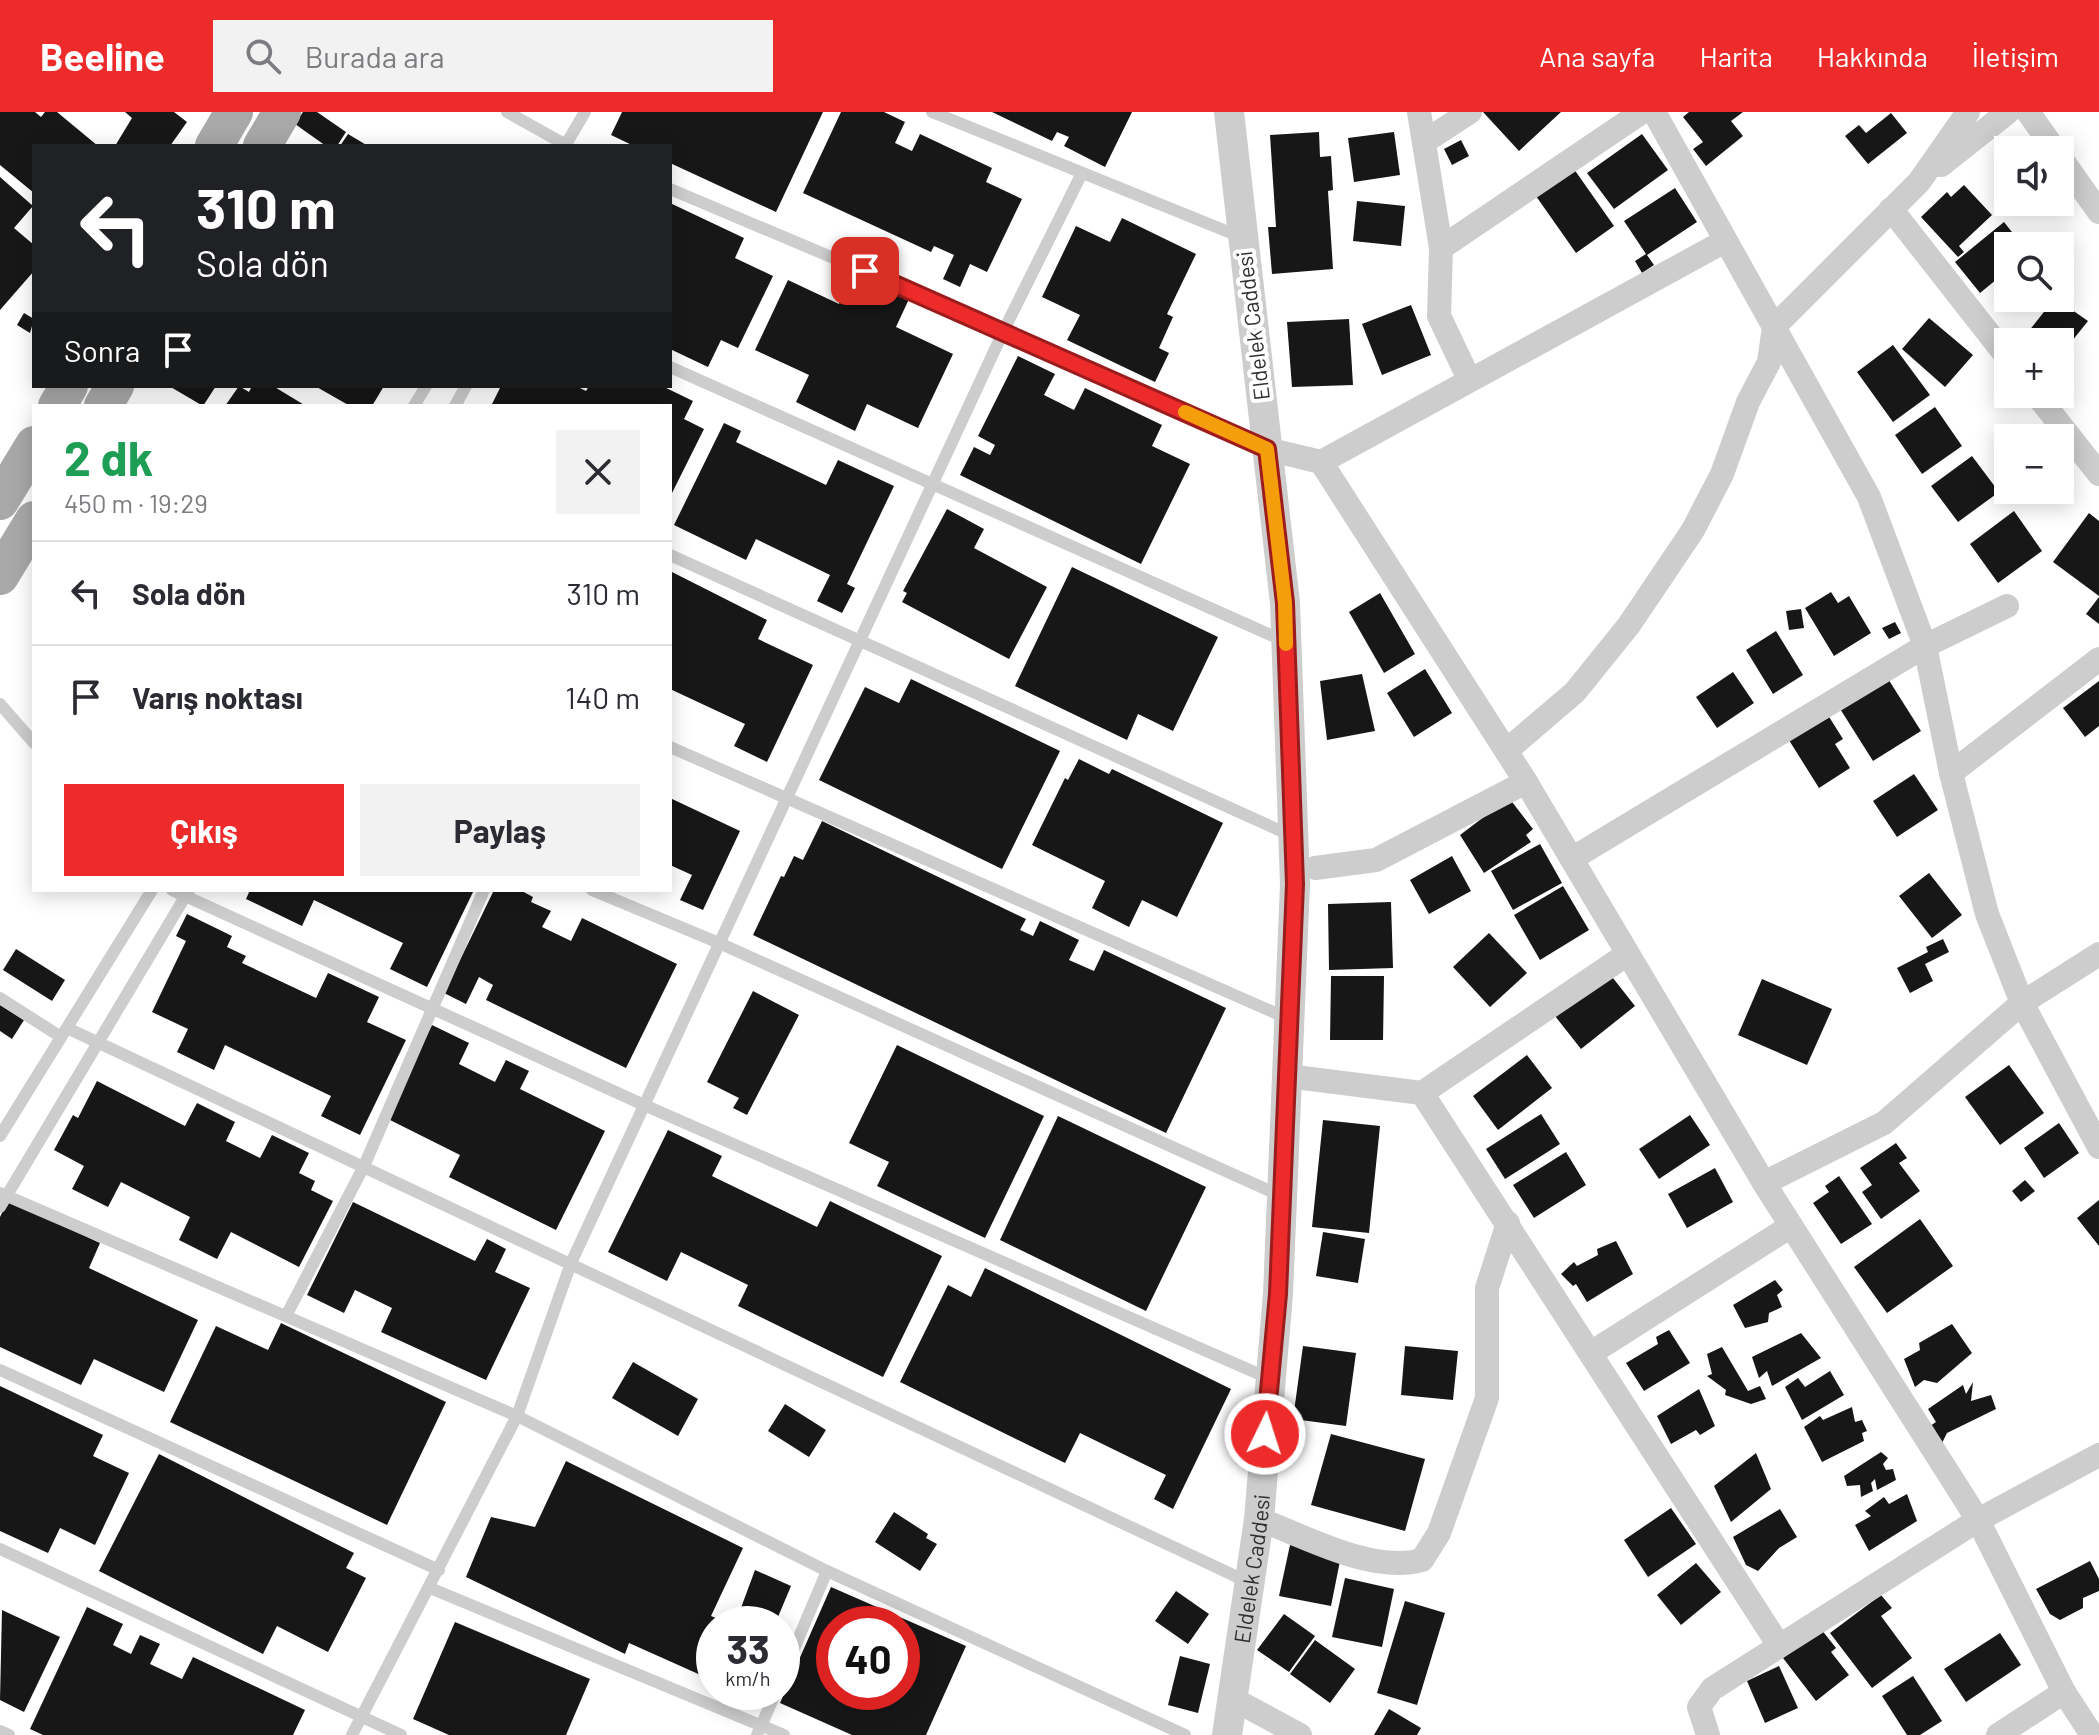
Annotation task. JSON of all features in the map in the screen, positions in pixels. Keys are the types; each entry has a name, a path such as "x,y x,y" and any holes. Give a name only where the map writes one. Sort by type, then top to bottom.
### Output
{"main road":[{"path":"215,144 234,112"},
{"path":"263,144 282,112"},
{"path":"0,501 32,448"},
{"path":"0,576 32,523"}],"street":[{"name":"Eldelek Caddesi","path":"1227,1735 1259,1519 1268,1378 1278,1294 1295,884 1286,642 1229,112"},
{"path":"1419,112 1441,248 1439,316 1469,379"},
{"path":"1424,142 1470,112"},
{"path":"1441,248 1642,112"},
{"path":"1654,112 1869,497 1925,646 1951,773 1987,914 2022,1003 2099,1147"},
{"path":"1919,182 1968,112"},
{"path":"1506,751 1575,692 1629,625 1693,530 1722,474 1748,402 1769,362 1774,327 1919,182 2008,112"},
{"path":"2028,112 2045,136"},
{"path":"2074,177 2099,212"},
{"path":"1891,209 1994,340"},
{"path":"1267,449 1321,462 1725,241"},
{"path":"2047,408 2099,474"},
{"path":"1321,462 1526,782 1764,1183 1978,1520 2064,1692 2090,1717"},
{"path":"1573,858 1925,646 2007,606"},
{"path":"1951,773 2099,659"},
{"path":"1315,868 1376,860 1526,782"},
{"path":"1764,1183 1884,1123 2022,1003 2099,954"},
{"path":"1287,1076 1422,1093 1626,955"},
{"path":"1422,1093 1778,1644"},
{"path":"1259,1519 1373,1562 1405,1565 1422,1560 1439,1533 1487,1398 1487,1288 1508,1223"},
{"path":"1591,1353 1791,1226"},
{"path":"1708,1735 1699,1707 1712,1689 1778,1644 1978,1520 2099,1455"},
{"path":"1998,1735 2064,1692"},
{"path":"1233,1699 1300,1735"}],"lane":[{"path":"507,112 563,144"},
{"path":"567,144 585,112"},
{"path":"932,112 1241,237"},
{"path":"352,1735 517,1416 571,1263 1004,330 1082,173"},
{"path":"672,190 1004,330 1267,449"},
{"path":"672,368 1286,642"},
{"path":"672,556 1293,837"},
{"path":"0,704 32,741"},
{"path":"672,748 1289,1019"},
{"path":"0,1136 151,892"},
{"path":"286,1316 364,1166 430,1007 483,892"},
{"path":"597,892 719,943 1282,1196"},
{"path":"1185,1735 827,1571 517,1416 2,1198 100,1043 188,893 644,1105 1268,1378"},
{"path":"0,998 64,1033 100,1043 1250,1583"},
{"path":"0,1370 439,1570"},
{"path":"0,1549 401,1735"},
{"path":"800,1635 827,1571"},
{"path":"430,1588 759,1730 784,1735"},
{"path":"759,1730 768,1710"},
{"path":"0,1731 9,1735"}],"building":[{"path":"0,112 35,112 41,117 45,112 57,112 96,144 32,144 32,191 0,165"},
{"path":"125,112 174,112 187,122 171,144 116,144 132,118"},
{"path":"303,112 317,112 346,132 338,144 323,144 295,124"},
{"path":"622,112 823,112 776,212 672,164 672,144 630,144 611,135"},
{"path":"841,112 884,112 905,122 895,143 912,151 920,134 992,168 986,182 1022,199 987,272 970,264 960,287 943,279 954,255 934,246 931,252 803,193"},
{"path":"992,112 1132,112 1105,167 1064,146 1069,137 1057,132 1052,141"},
{"path":"1483,112 1561,112 1519,151"},
{"path":"1689,112 1743,112 1731,121 1743,136 1706,166 1693,149 1703,142 1683,117"},
{"path":"1891,113 1907,133 1868,164 1845,136 1859,125 1866,133"},
{"path":"1319,132 1320,157 1331,156 1333,190 1328,191 1333,269 1272,274 1268,227 1276,227 1270,135"},
{"path":"1394,132 1400,175 1354,182 1348,138"},
{"path":"348,134 365,144 341,144"},
{"path":"1642,134 1668,170 1614,209 1587,173"},
{"path":"1461,140 1469,156 1452,165 1444,149"},
{"path":"1569,162 1614,226 1576,253 1531,189"},
{"path":"0,177 32,205 14,228 32,243 32,273 0,310"},
{"path":"1964,185 1992,215 1959,246 1964,252 1958,257 1921,217 1947,192 1951,197"},
{"path":"1675,188 1697,222 1647,255 1654,265 1642,273 1635,261 1646,254 1624,221"},
{"path":"1357,201 1405,206 1401,246 1353,241"},
{"path":"672,204 744,238 735,258 773,276 738,348 721,340 708,367 672,350"},
{"path":"1122,218 1196,254 1167,314 1173,317 1159,348 1169,353 1155,382 1067,340 1080,315 1042,297 1076,226 1110,242"},
{"path":"2004,222 2012,232 1994,232 1994,282 1980,293 1955,262"},
{"path":"854,273 909,299 896,327 953,354 918,428 867,404 855,431 796,402 809,375 755,350 788,280 839,304"},
{"path":"1411,305 1431,355 1382,375 1362,324"},
{"path":"2074,311 2088,321 2074,338 2074,328 2031,328 2044,312"},
{"path":"24,313 32,318 30,333 17,325"},
{"path":"1929,318 1973,355 1945,387 1902,349"},
{"path":"1349,319 1353,385 1292,387 1287,322"},
{"path":"1893,345 1930,395 1893,422 1857,372"},
{"path":"1018,356 1055,374 1044,395 1074,410 1085,388 1162,425 1152,446 1190,464 1141,564 960,475 974,447 990,455 995,445 978,436"},
{"path":"172,388 215,388 204,404"},
{"path":"238,388 249,392 251,388 276,388 303,404 226,404"},
{"path":"318,388 383,388 373,404 346,404"},
{"path":"500,388 580,388 586,391 588,388 666,388 693,401 684,419 704,429 672,493 672,404 492,404"},
{"path":"1935,407 1962,446 1922,474 1895,435"},
{"path":"724,423 741,431 736,442 826,485 838,460 894,486 847,584 855,588 842,613 817,601 830,575 756,539 746,560 674,525"},
{"path":"1972,456 1994,485 1994,496 1958,522 1931,486"},
{"path":"947,509 984,529 974,548 1047,587 1009,659 902,602 907,593 903,591"},
{"path":"2014,511 2042,551 1998,583 1970,544"},
{"path":"2089,513 2099,521 2099,596 2053,562"},
{"path":"1072,567 1218,637 1173,731 1138,714 1127,740 1015,686"},
{"path":"672,572 767,620 758,639 813,665 767,762 734,746 745,724 672,690"},
{"path":"1831,592 1838,603 1849,596 1871,633 1834,656 1805,608"},
{"path":"1380,593 1415,654 1384,673 1349,612"},
{"path":"2099,597 2099,624 2086,614"},
{"path":"1801,609 1804,628 1789,630 1786,611"},
{"path":"1895,622 1901,633 1889,639 1882,628"},
{"path":"1776,631 1803,675 1773,694 1746,650"},
{"path":"1425,669 1452,713 1414,737 1387,693"},
{"path":"1733,672 1754,703 1717,728 1696,697"},
{"path":"1362,674 1375,731 1327,740 1320,681"},
{"path":"1885,674 1921,731 1873,761 1837,704"},
{"path":"911,679 1060,751 1002,869 819,780 865,687 899,703"},
{"path":"2099,681 2099,726 2085,737 2063,708"},
{"path":"1826,712 1843,739 1835,744 1850,768 1819,788 1787,737"},
{"path":"1079,759 1109,774 1112,769 1223,823 1177,917 1142,900 1129,927 1092,908 1105,881 1032,845 1065,778 1068,780"},
{"path":"1914,774 1938,810 1897,837 1873,801"},
{"path":"1509,798 1533,829 1526,835 1531,842 1484,873 1460,835"},
{"path":"672,799 740,831 703,910 680,900 692,875 672,866"},
{"path":"822,821 1026,919 1020,930 1033,936 1040,921 1079,940 1069,960 1094,971 1104,950 1226,1008 1166,1133 753,935 781,876 784,877 794,856 803,860"},
{"path":"1540,844 1562,883 1513,910 1491,871"},
{"path":"1452,856 1471,891 1429,914 1410,880"},
{"path":"1929,873 1962,915 1932,938 1899,896"},
{"path":"1563,886 1589,930 1540,960 1514,915"},
{"path":"249,892 473,892 427,987 390,969 403,943 314,900 302,926 246,899"},
{"path":"493,892 524,892 533,897 531,902 551,911 542,927 571,941 582,918 677,964 626,1068 486,1000 493,985 479,977 466,1004 444,993"},
{"path":"1391,902 1393,968 1329,970 1328,904"},
{"path":"187,914 232,936 227,947 246,956 242,963 316,998 328,973 379,997 367,1022 406,1040 360,1135 321,1116 331,1096 225,1045 214,1070 177,1052 188,1029 152,1012 186,941 176,936"},
{"path":"1489,933 1527,973 1490,1007 1453,967"},
{"path":"1943,939 1949,952 1925,964 1933,981 1910,993 1897,968 1928,952 1926,947"},
{"path":"16,949 65,980 52,1001 3,970"},
{"path":"1609,973 1635,1006 1581,1049 1555,1016"},
{"path":"1331,976 1384,976 1383,1040 1330,1040"},
{"path":"1762,979 1832,1009 1807,1065 1738,1035"},
{"path":"753,991 799,1015 747,1115 733,1108 739,1098 707,1082"},
{"path":"0,1005 24,1020 12,1039 0,1031"},
{"path":"432,1025 469,1043 459,1064 495,1082 506,1060 529,1071 520,1089 605,1131 556,1230 449,1177 460,1155 386,1118"},
{"path":"897,1045 1044,1116 985,1238 877,1186 889,1162 849,1143"},
{"path":"1527,1055 1552,1088 1498,1130 1473,1096"},
{"path":"2009,1065 2044,1113 2000,1145 1965,1097"},
{"path":"97,1081 185,1126 197,1103 235,1122 226,1141 260,1158 272,1135 309,1153 299,1173 315,1181 311,1190 333,1201 299,1267 231,1232 217,1259 179,1240 190,1217 121,1182 108,1207 72,1189 84,1166 54,1150 73,1115 78,1118"},
{"path":"1541,1114 1560,1144 1505,1179 1486,1149"},
{"path":"1690,1115 1710,1145 1659,1179 1639,1149"},
{"path":"1058,1116 1206,1187 1146,1311 1000,1240"},
{"path":"1323,1120 1380,1126 1369,1233 1312,1227"},
{"path":"2059,1123 2079,1153 2044,1178 2024,1148"},
{"path":"668,1130 722,1156 712,1176 817,1227 830,1201 942,1256 883,1377 738,1306 748,1285 681,1252 667,1281 608,1252"},
{"path":"1896,1143 1907,1158 1899,1163 1920,1191 1881,1219 1862,1192 1872,1185 1860,1168"},
{"path":"1566,1152 1586,1185 1534,1218 1513,1185"},
{"path":"1715,1168 1733,1202 1687,1228 1668,1194"},
{"path":"1839,1176 1872,1224 1841,1244 1813,1203 1829,1192 1825,1186"},
{"path":"2025,1180 2035,1191 2021,1202 2012,1191"},
{"path":"8,1200 100,1243 89,1268 198,1320 164,1392 94,1359 81,1385 0,1347 0,1217"},
{"path":"2099,1200 2099,1246 2077,1218"},
{"path":"353,1202 475,1261 487,1239 506,1249 495,1272 530,1288 486,1380 381,1332 392,1308 355,1290 344,1313 307,1295"},
{"path":"1920,1219 1953,1266 1887,1313 1854,1267"},
{"path":"1323,1232 1365,1239 1358,1283 1316,1276"},
{"path":"1616,1241 1633,1274 1587,1302 1576,1284 1573,1286 1561,1274 1574,1262 1577,1266 1598,1255 1597,1249"},
{"path":"985,1268 1231,1389 1173,1509 1154,1499 1166,1475 1080,1433 1065,1463 900,1382 948,1285 971,1297"},
{"path":"1775,1280 1783,1290 1777,1295 1782,1307 1769,1313 1768,1322 1745,1328 1733,1305"},
{"path":"281,1323 446,1402 387,1525 170,1422 216,1326 268,1350"},
{"path":"1952,1324 1972,1353 1937,1383 1924,1380 1915,1387 1904,1359 1920,1350 1919,1343"},
{"path":"1669,1330 1690,1363 1644,1391 1626,1363 1658,1344 1656,1337"},
{"path":"1801,1333 1821,1358 1772,1386 1767,1371 1759,1378 1752,1357"},
{"path":"1303,1346 1356,1353 1346,1426 1293,1419"},
{"path":"1405,1346 1458,1351 1453,1400 1401,1395"},
{"path":"1722,1347 1748,1391 1760,1386 1766,1399 1751,1404 1725,1395 1726,1390 1707,1376 1712,1374 1707,1354"},
{"path":"633,1362 698,1399 678,1436 612,1398"},
{"path":"1830,1371 1844,1395 1802,1420 1785,1387 1798,1378 1805,1387"},
{"path":"1973,1382 1971,1401 1991,1395 1996,1409 1947,1433 1942,1443 1930,1426 1936,1422 1928,1409 1963,1385 1966,1394"},
{"path":"0,1386 103,1435 93,1456 129,1473 95,1545 60,1528 48,1553 0,1531"},
{"path":"1699,1389 1715,1426 1700,1435 1696,1430 1671,1444 1657,1416"},
{"path":"785,1404 826,1430 809,1457 768,1431"},
{"path":"1852,1407 1855,1422 1862,1420 1867,1431 1862,1433 1864,1441 1822,1462 1804,1427 1820,1416 1823,1420"},
{"path":"1331,1434 1425,1459 1405,1531 1311,1505"},
{"path":"1881,1452 1888,1458 1883,1464 1886,1470 1893,1469 1896,1480 1877,1490 1875,1479 1871,1483 1873,1491 1861,1497 1860,1485 1847,1486 1844,1476"},
{"path":"1756,1453 1771,1489 1731,1522 1714,1486"},
{"path":"159,1454 354,1553 346,1568 366,1578 328,1652 277,1626 263,1654 99,1571"},
{"path":"566,1461 743,1548 716,1606 696,1606 696,1673 629,1643 625,1654 466,1577 491,1517 535,1527"},
{"path":"1907,1494 1917,1521 1869,1551 1855,1525 1871,1516 1865,1511 1884,1497 1889,1504"},
{"path":"1671,1508 1696,1544 1648,1577 1624,1540"},
{"path":"1780,1509 1797,1537 1779,1548 1758,1571 1746,1565 1733,1537"},
{"path":"894,1512 928,1534 926,1538 937,1544 920,1571 875,1542"},
{"path":"1290,1545 1341,1556 1331,1606 1279,1596"},
{"path":"2090,1561 2099,1579 2099,1591 2083,1598 2083,1608 2060,1620 2050,1614 2036,1589"},
{"path":"1696,1563 1721,1592 1681,1625 1657,1595"},
{"path":"755,1570 791,1586 783,1606 742,1606"},
{"path":"1345,1578 1394,1589 1382,1647 1332,1637"},
{"path":"831,1587 874,1606 823,1606"},
{"path":"1176,1591 1209,1614 1188,1644 1155,1621"},
{"path":"1881,1595 1892,1608 1881,1616 1912,1658 1872,1688 1830,1633"},
{"path":"1405,1601 1445,1613 1417,1705 1377,1693"},
{"path":"87,1607 123,1624 113,1645 131,1654 140,1635 160,1644 150,1664 182,1679 193,1657 305,1710 293,1735 43,1735 30,1729"},
{"path":"2,1610 60,1637 24,1712 0,1700"},
{"path":"1284,1614 1315,1636 1289,1672 1257,1650"},
{"path":"816,1621 816,1710 920,1710 920,1626 966,1646 926,1735 852,1735 796,1710 800,1710 800,1658"},
{"path":"455,1622 590,1679 566,1735 449,1735 413,1719"},
{"path":"1821,1629 1836,1648 1831,1652 1849,1675 1816,1701 1783,1658"},
{"path":"2000,1633 2021,1665 1966,1702 1944,1669"},
{"path":"1315,1640 1355,1669 1330,1703 1290,1674"},
{"path":"1180,1656 1210,1664 1198,1713 1168,1705"},
{"path":"1779,1666 1798,1708 1765,1723 1747,1681"},
{"path":"1913,1676 1942,1721 1920,1735 1907,1735 1882,1696"},
{"path":"1389,1709 1421,1728 1417,1735 1374,1735"}],"slow traffic":[{"path":"1185,412 1267,449 1285,603 1286,644"}],"route":[{"path":"865,271 1267,449 1285,603 1295,884 1278,1294 1265,1434"}]}
